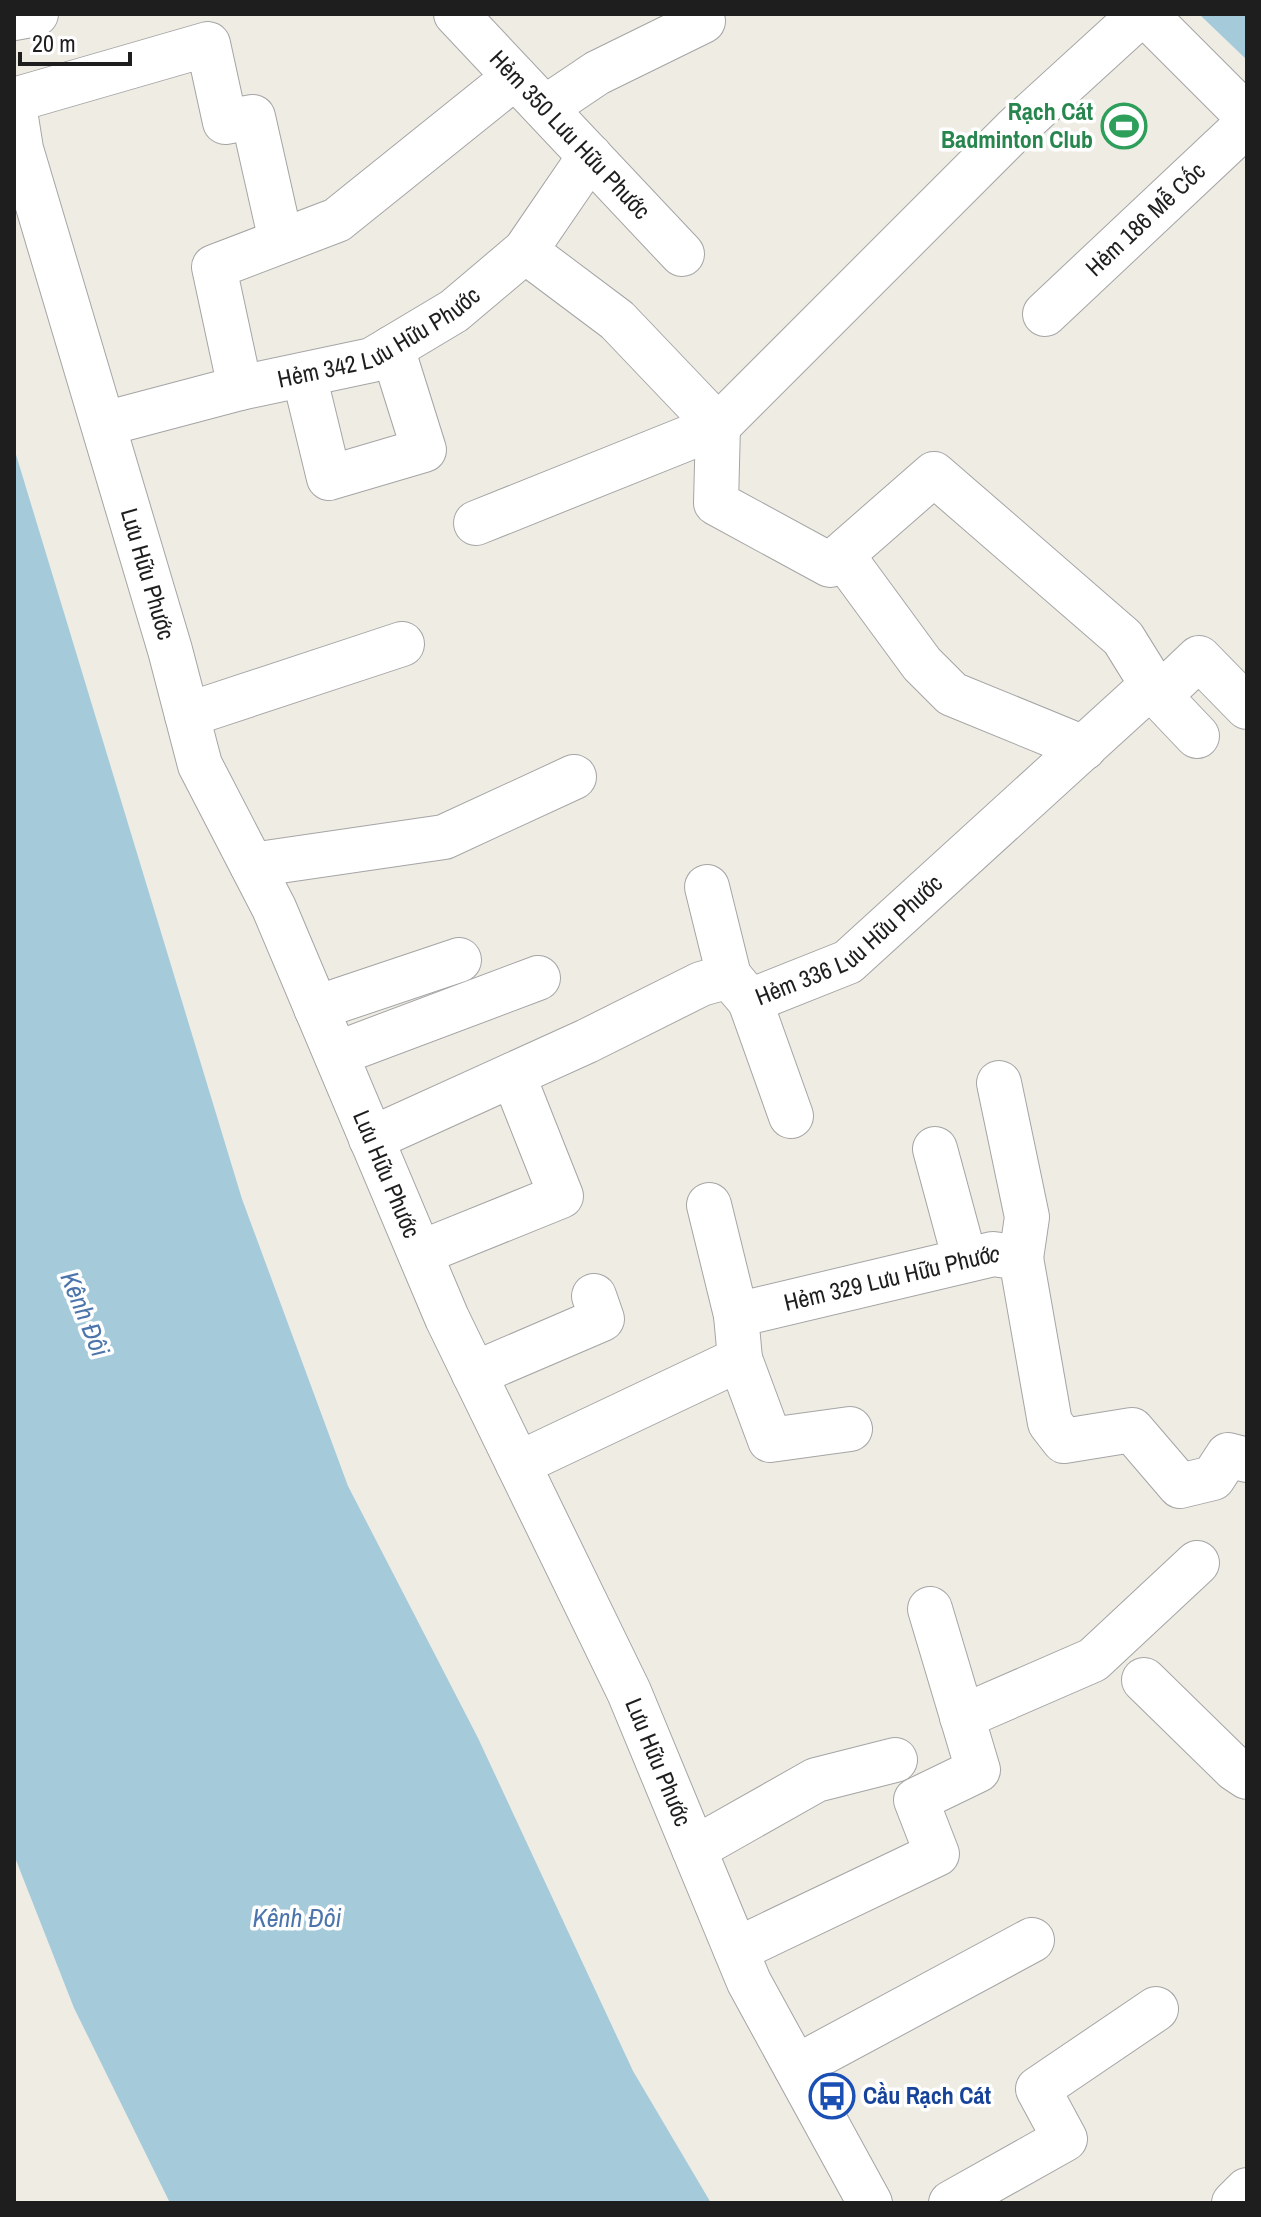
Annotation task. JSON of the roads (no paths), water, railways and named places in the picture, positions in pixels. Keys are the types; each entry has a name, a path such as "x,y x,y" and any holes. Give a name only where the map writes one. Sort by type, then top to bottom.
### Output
{"street":[{"path":"14,18 36,14"},
{"name":"Hẻm 350 Lưu Hữu Phước","path":"456,14 682,254"},
{"path":"476,523 718,426 1015,129 1143,14 1247,116"},
{"path":"545,108 597,73 703,21"},
{"path":"14,102 208,44 225,122 253,117 281,241"},
{"path":"240,388 214,267 337,220 515,77"},
{"name":"Lưu Hữu Phước","path":"14,102 21,149 104,424 200,765 274,908 447,1318 629,1692 749,1982 870,2203"},
{"name":"Hẻm 186 Mễ Cốc","path":"1045,314 1247,124"},
{"name":"Hẻm 342 Lưu Hữu Phước","path":"104,424 240,388 372,360 454,311 525,251 590,156"},
{"path":"525,251 569,281 617,320 718,426 716,503 830,565 934,474 1123,638 1156,691 1197,736"},
{"path":"304,375 329,478 424,450 392,348"},
{"path":"842,555 922,664 952,694 1084,748"},
{"path":"187,715 402,644"},
{"name":"Hẻm 336 Lưu Hữu Phước","path":"371,1139 587,1041 701,984 740,988 848,962 1084,748 1199,658 1247,707"},
{"path":"252,865 444,837 574,777"},
{"path":"707,887 740,988 791,1116"},
{"path":"316,1008 459,960"},
{"path":"336,1054 538,978"},
{"path":"420,1253 561,1196 513,1075"},
{"path":"999,1083 1027,1217 1021,1258"},
{"path":"935,1149 965,1260"},
{"path":"709,1205 736,1315 740,1359 770,1440 850,1429"},
{"name":"Hẻm 329 Lưu Hữu Phước","path":"736,1315 993,1254 1021,1258 1050,1423 1064,1441 1132,1430 1180,1486 1213,1478 1228,1455 1247,1460"},
{"path":"474,1374 602,1319 594,1296"},
{"path":"518,1464 740,1359"},
{"path":"962,1717 1093,1660 1197,1563"},
{"path":"736,1950 937,1854 916,1800 978,1770 930,1609"},
{"path":"1144,1680 1235,1769 1247,1777"},
{"path":"694,1849 816,1780 895,1760"},
{"path":"796,2067 1032,1940"},
{"path":"951,2203 1065,2139 1038,2089 1156,2009"},
{"path":"1234,2203 1247,2190"}],"water":[{"path":"1199,14 1247,14 1247,60"},
{"name":"Kênh Đôi","path":"14,448 242,1199 348,1486 478,1738 633,2071 711,2203 170,2203 74,2008 14,1855"}],"place":[{"name":"Rạch Cát Badminton Club","path":"1124,126"},
{"name":"Cầu Rạch Cát","path":"832,2096"}]}
